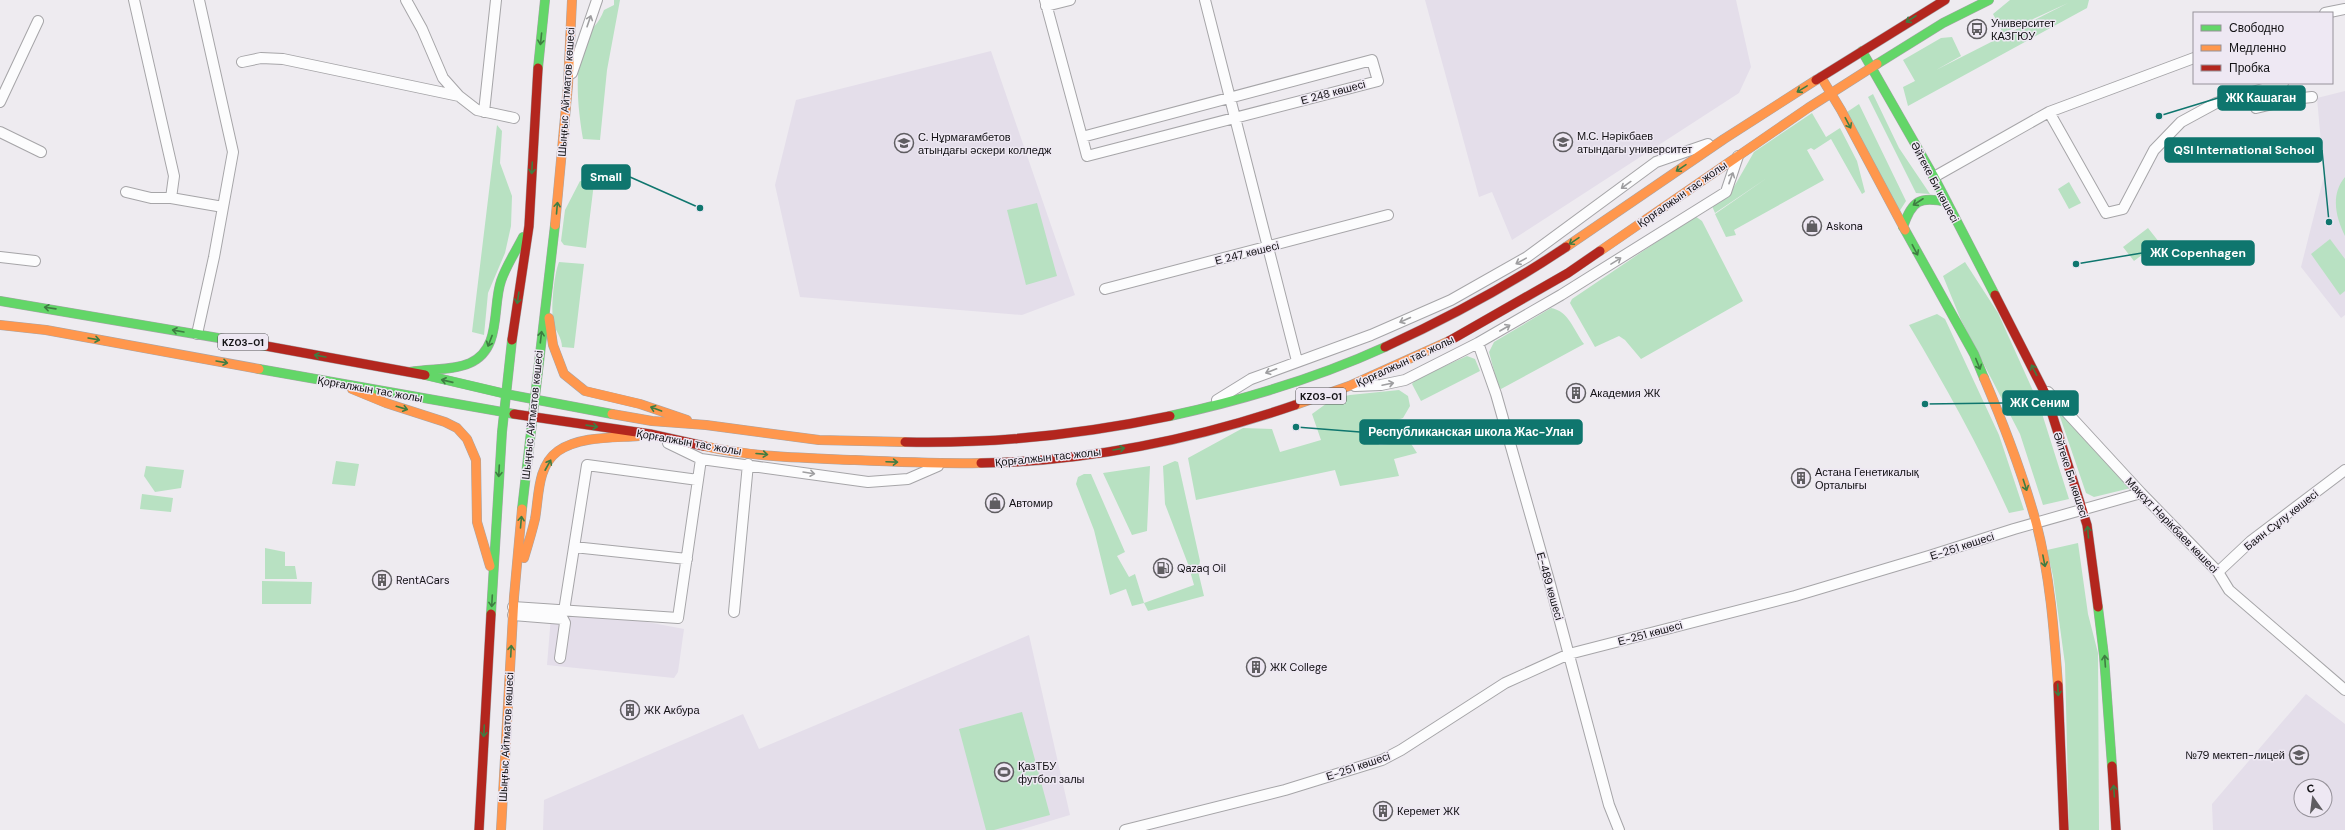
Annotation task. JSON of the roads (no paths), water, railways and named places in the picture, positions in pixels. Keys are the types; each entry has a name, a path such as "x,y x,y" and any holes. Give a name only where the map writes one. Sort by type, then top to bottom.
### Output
{"main road":[{"name":"Шыңғыс Айтматов көшесі","path":"479,830 493,577 507,371 529,226 537,83 545,0"},
{"name":"Шыңғыс Айтматов көшесі","path":"501,830 514,597 533,399 548,284 568,85 572,0"},
{"name":"Қорғалжын тас жолы","path":"0,301 410,372 506,394 652,421 706,425 819,440 946,443 1021,438 1122,425 1202,409 1295,382 1372,353 1446,319 1529,272 1724,139 1945,0"},
{"name":"Қорғалжын тас жолы","path":"0,325 46,330 504,413 650,434 734,452 817,460 942,464 1000,463 1095,453 1147,444 1245,422 1349,386 1459,336 1568,273 1830,93 1943,23 1989,0"},
{"name":"Әйтеке Би көшесі","path":"1862,51 1934,177 2041,384 2087,525 2104,656 2116,830"},
{"path":"1821,77 1974,354 2013,448 2036,523 2052,606 2061,725 2064,830"},
{"path":"1903,227 1910,207 1920,200 1933,198 1947,202"},
{"path":"410,372 426,368 464,365 476,360 487,349 492,338 501,281 529,226"},
{"path":"548,284 552,338 564,374 585,391 640,404 706,425"},
{"path":"339,384 386,403 445,422 457,428 467,439 476,460 477,522 493,577"},
{"path":"514,597 535,518 540,486 547,465 557,452 572,444 587,441 650,434"}],"street":[{"path":"134,0 174,176 171,198"},
{"path":"197,334 233,152 199,0"},
{"path":"406,0 422,29 443,78 459,96 477,110 514,118"},
{"path":"484,112 496,0"},
{"path":"568,85 597,0"},
{"path":"1046,3 1070,0"},
{"path":"1205,0 1297,361"},
{"name":"Е 248 көшесі","path":"1046,3 1087,156 1378,81 1372,60 1230,96 1082,137"},
{"path":"2330,12 2345,9"},
{"path":"0,102 38,22"},
{"path":"242,62 261,58 283,59 459,96"},
{"path":"1934,177 2049,112 2193,58"},
{"path":"2049,112 2106,213 2123,209 2154,150 2181,122 2216,102 2279,84"},
{"path":"2256,108 2293,99 2312,97"},
{"path":"0,132 41,152"},
{"path":"1202,409 1251,379 1371,335 1451,300 1527,257 1656,162 1724,139"},
{"path":"1349,386 1381,385 1405,380 1478,343 1568,291 1726,192 1739,155"},
{"path":"126,192 151,198 171,198 223,207"},
{"name":"Е 247 көшесі","path":"1105,289 1388,215"},
{"path":"0,256 35,261"},
{"name":"Е-489 көшесі","path":"1478,343 1496,394 1569,654 1608,805 1619,830"},
{"name":"Мақсұт Нәрікбаев көшесі","path":"2041,384 2070,419 2218,572 2229,590 2345,690"},
{"path":"650,434 701,459 748,464 868,482 908,479 942,464"},
{"path":"513,611 564,611 678,618 701,459"},
{"path":"734,612 748,464"},
{"path":"564,611 587,465 698,480"},
{"name":"Баян Сұлу көшесі","path":"2218,572 2251,541 2345,470"},
{"name":"Е-251 көшесі","path":"1125,830 1285,790 1382,760 1401,750 1505,683 1569,654 1796,596 2036,523 2141,494"},
{"path":"574,547 687,559"},
{"path":"513,611 563,619 565,623 560,658"}],"place":[{"name":"Университет КАЗГЮУ","path":"1977,29"},
{"name":"ЖК Кашаган","path":"2159,116"},
{"name":"М.С. Нәрікбаев атындағы университет","path":"1563,142"},
{"name":"С. Нұрмағамбетов атындағы әскери колледж","path":"904,143"},
{"name":"Small","path":"700,208"},
{"name":"QSI International School","path":"2329,222"},
{"name":"Askona","path":"1812,226"},
{"name":"ЖК Copenhagen","path":"2076,264"},
{"name":"Академия ЖК","path":"1576,393"},
{"name":"ЖК Сеним","path":"1925,404"},
{"name":"Республиканская школа Жас-Улан","path":"1296,427"},
{"name":"Астана Генетикалық Орталығы","path":"1801,478"},
{"name":"Автомир","path":"995,503"},
{"name":"Qazaq Oil","path":"1163,568"},
{"name":"RentACars","path":"382,580"},
{"name":"ЖК College","path":"1256,667"},
{"name":"ЖК Акбура","path":"630,710"},
{"name":"№79 мектеп-лицей","path":"2299,755"},
{"name":"ҚазТБУ футбол залы","path":"1004,772"},
{"name":"Керемет ЖК","path":"1383,811"}]}
